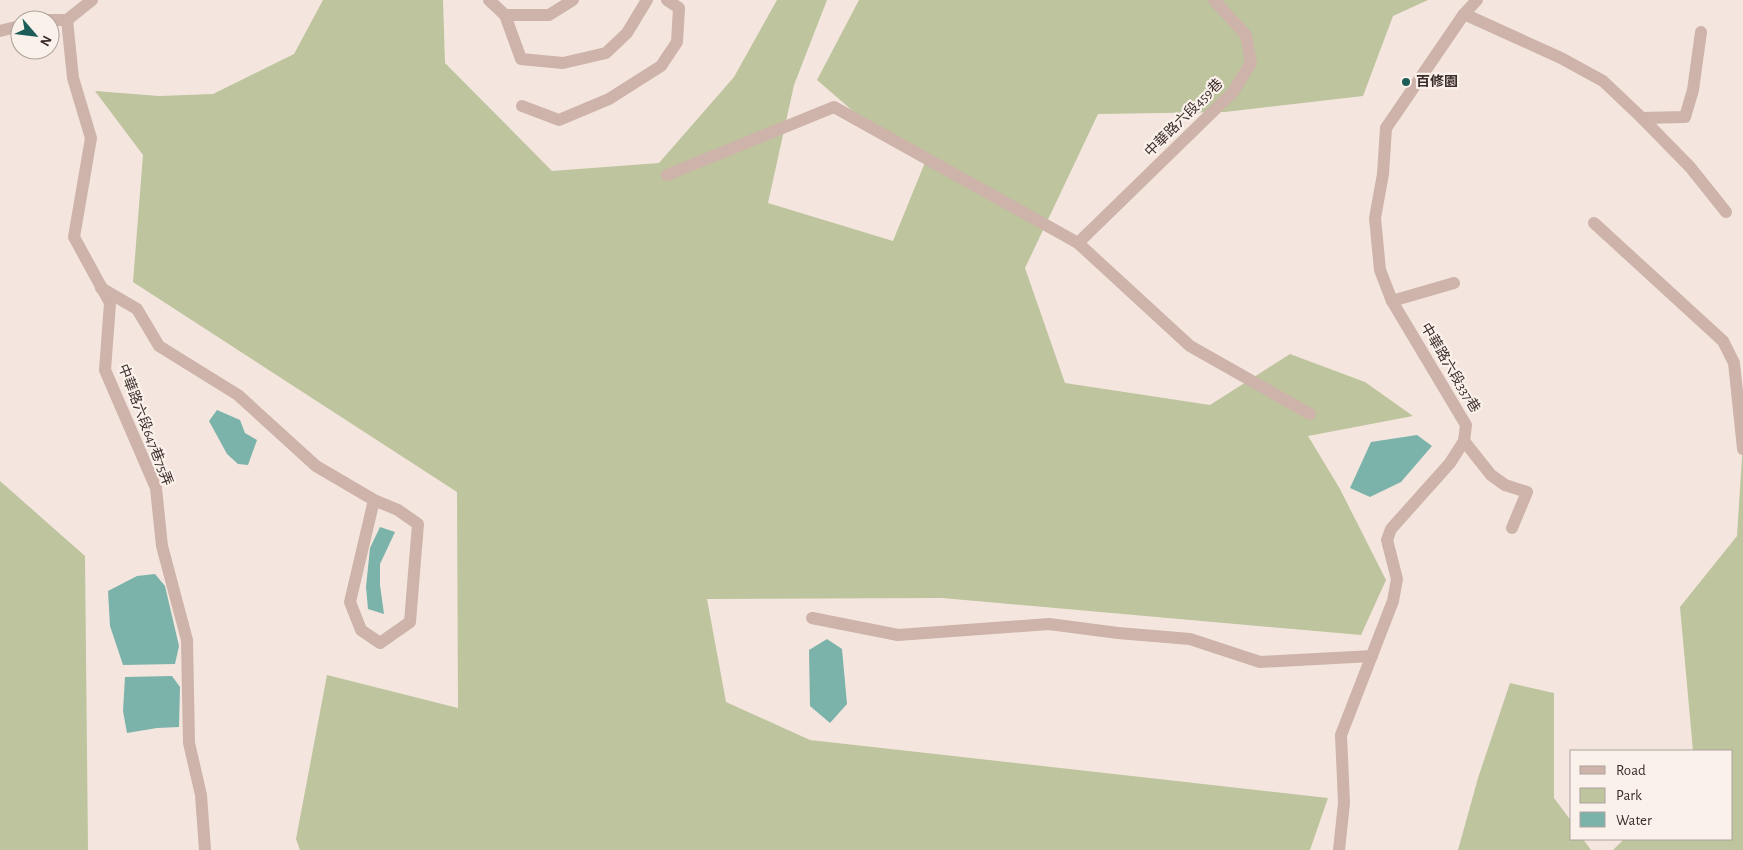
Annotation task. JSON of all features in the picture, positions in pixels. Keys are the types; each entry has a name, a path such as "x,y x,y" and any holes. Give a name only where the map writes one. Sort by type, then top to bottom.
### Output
{"street":[{"path":"60,20 67,20 92,0"},
{"path":"489,0 505,15 521,59 563,63 606,53 627,33 647,0"},
{"path":"505,15 549,15 573,0"},
{"path":"522,106 559,120 609,99 661,66 677,42 679,8 667,0"},
{"name":"中華路六段459巷","path":"1078,243 1233,92 1251,63 1246,35 1214,0"},
{"name":"中華路六段337巷","path":"1464,441 1466,425 1392,301 1380,270 1374,218 1382,174 1386,128 1464,14 1476,0"},
{"path":"1464,14 1561,58 1603,81 1690,166 1726,212"},
{"name":"中華路六段647巷75弄","path":"67,20 73,78 91,138 74,236 110,303 105,370 156,488 162,546 187,640 189,743 201,795 206,850"},
{"path":"1642,118 1685,118 1693,90 1701,32"},
{"path":"667,175 834,107 1078,243 1190,346 1310,414"},
{"path":"1594,224 1723,341 1734,363 1743,449"},
{"path":"1392,301 1454,283"},
{"path":"101,288 137,309 159,346 238,394 316,466 374,500 398,510 418,524 410,622 380,643 360,630 350,602 374,500"},
{"path":"1338,850 1344,803 1341,735 1393,601 1397,579 1387,540 1391,529 1450,463 1464,441 1491,475 1505,485 1527,492 1512,528"},
{"path":"812,618 898,635 1049,624 1118,633 1190,639 1260,662 1372,656"}],"green space":[{"path":"323,0 443,0 445,63 552,171 659,163 734,77 777,0 827,0 794,85 768,203 893,241 926,160 876,131 817,80 859,0 1428,0 1393,16 1363,96 1225,112 1098,114 1025,268 1065,383 1210,405 1290,354 1365,382 1413,416 1308,436 1340,489 1386,580 1361,635 942,598 707,599 726,702 810,740 1328,798 1310,850 300,850 296,839 327,675 458,708 457,492 133,282 143,155 95,91 159,96 213,94 294,54"},
{"path":"1743,442 1743,850 1613,850 1623,840 1733,840 1733,750 1693,750 1680,607 1737,536"},
{"path":"0,481 85,556 88,850 0,850"},
{"path":"1510,683 1554,693 1554,798 1570,819 1570,840 1584,840 1591,850 1458,850 1478,778"}],"water":[{"path":"217,410 240,420 245,433 257,440 248,465 238,464 227,454 209,421"},
{"path":"1417,435 1432,446 1401,482 1370,497 1350,488 1371,442"},
{"path":"380,527 395,532 380,564 380,585 384,614 368,609 366,587 370,548"},
{"path":"155,574 165,586 179,646 175,664 123,665 110,626 108,591 137,576"},
{"path":"827,639 842,649 847,704 830,723 810,706 809,650"},
{"path":"172,676 180,687 179,727 157,728 127,733 123,711 125,677"}],"place":[{"name":"百修園","path":"1406,82"}]}
